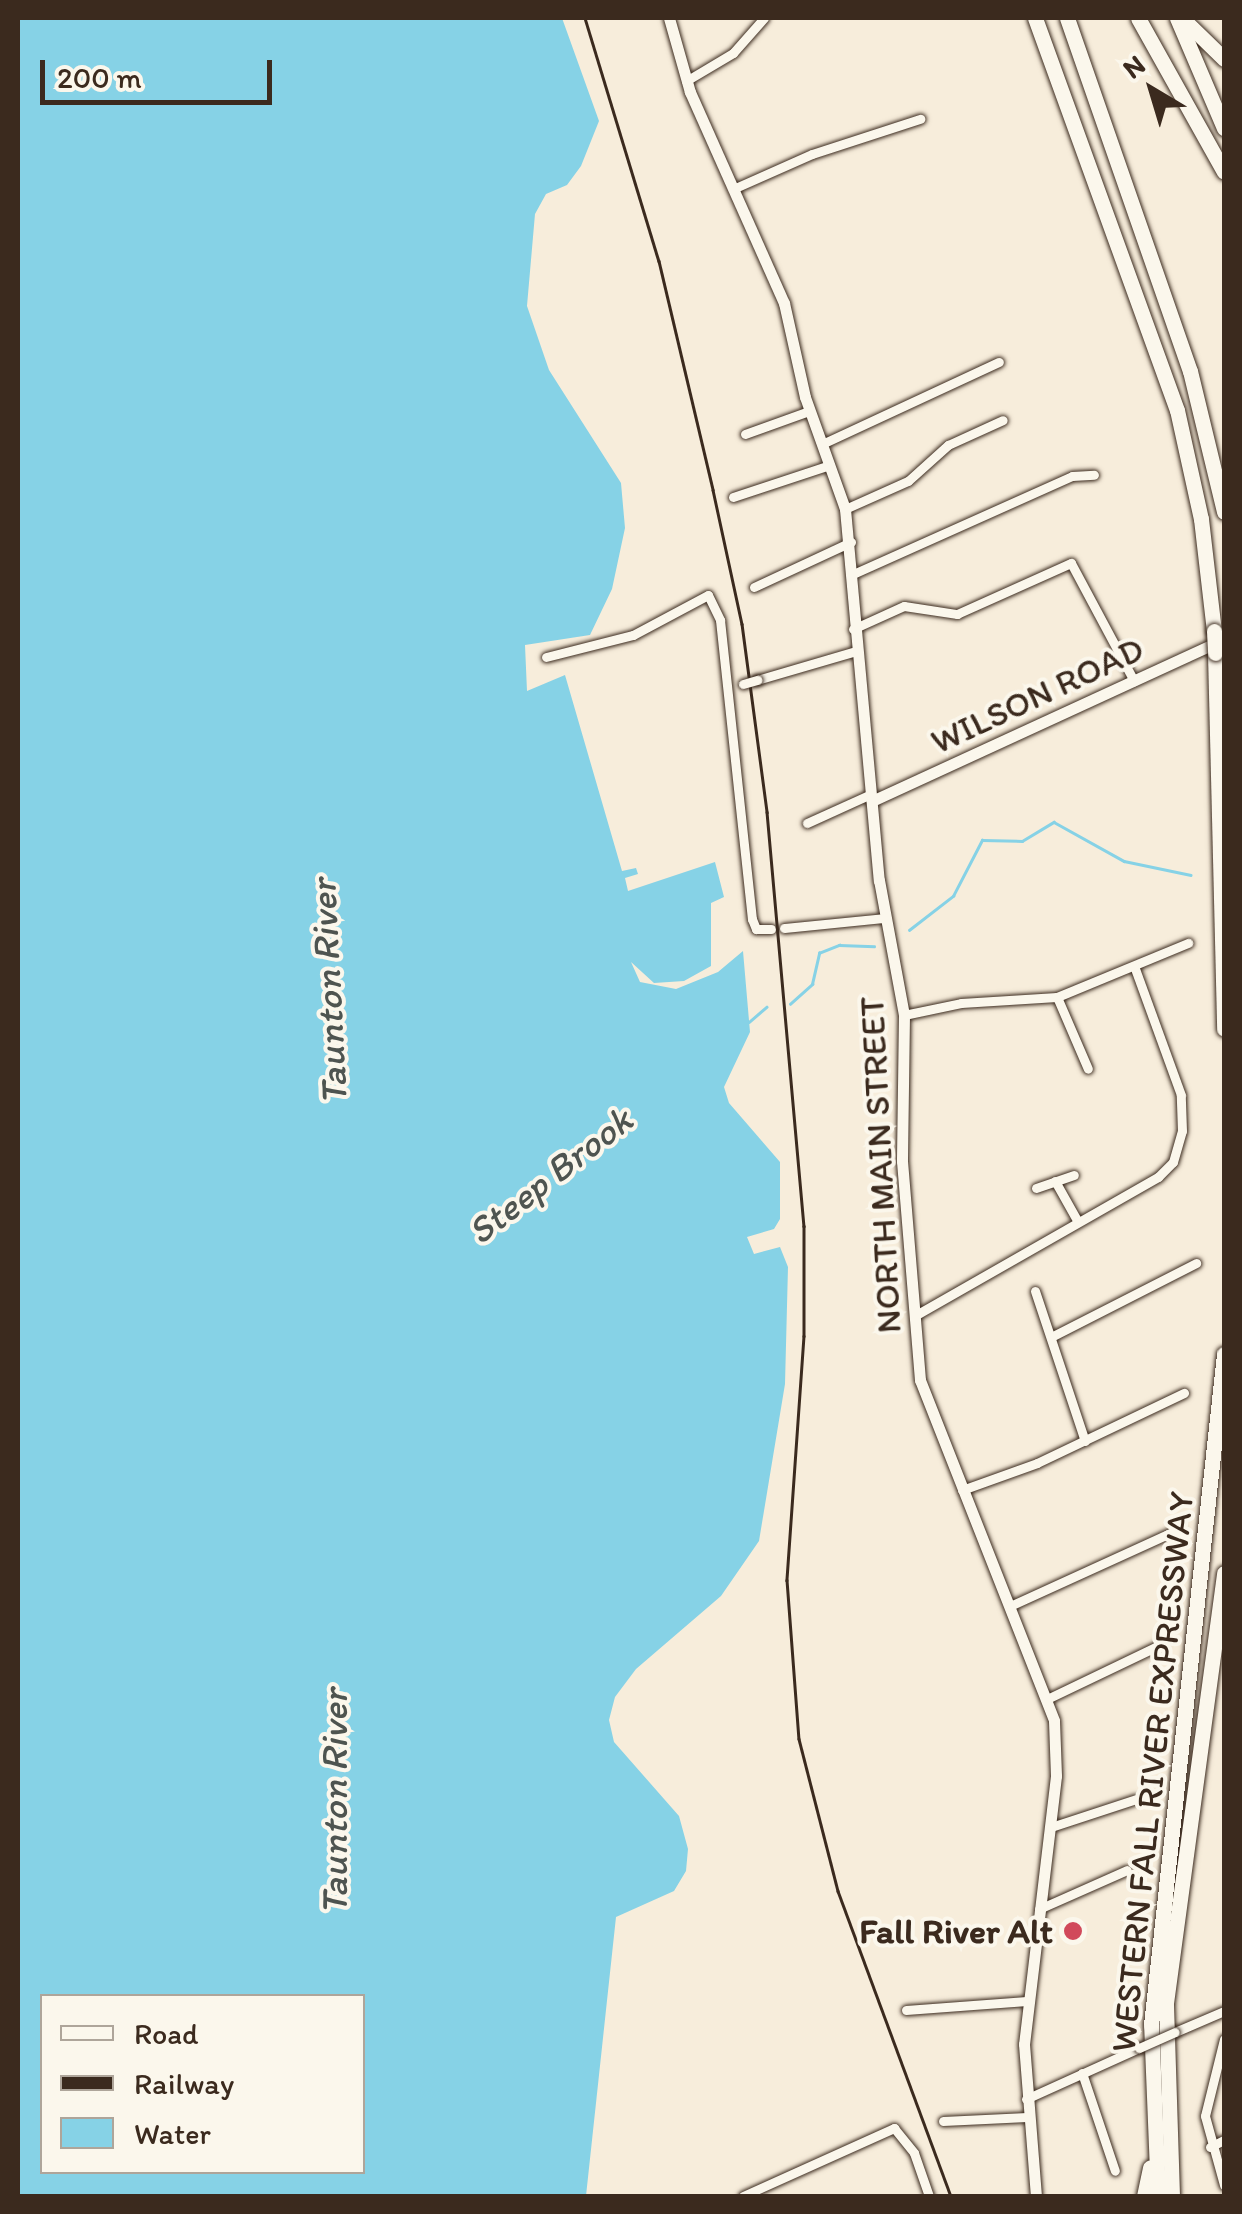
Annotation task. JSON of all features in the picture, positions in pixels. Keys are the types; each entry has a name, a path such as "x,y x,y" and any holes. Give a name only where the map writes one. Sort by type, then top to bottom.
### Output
{"highway":[{"path":"1036,18 1177,410 1201,519 1218,641 1224,1029"},
{"path":"1067,18 1194,384 1224,512"},
{"path":"1138,18 1224,172"},
{"path":"1180,18 1224,128"},
{"path":"1180,18 1224,59"},
{"name":"WESTERN FALL RIVER EXPRESSWAY","path":"1158,2196 1152,2109 1154,1982 1224,1354"},
{"name":"WESTERN FALL RIVER EXPRESSWAY","path":"1172,2196 1166,2003 1224,1573"},
{"path":"1144,2196 1152,2109"}],"main road":[{"name":"NORTH MAIN STREET","path":"669,18 686,81 784,303 810,411 844,509 851,542 853,652 884,918 904,1015 902,1161 921,1387 1047,1698 1057,1760 1027,2001 1026,2099 1036,2196"},
{"name":"WILSON ROAD","path":"872,798 1218,641"}],"street":[{"path":"686,81 733,54 764,18"},
{"path":"733,190 812,154 920,119"},
{"path":"822,444 999,362"},
{"path":"744,434 810,411"},
{"path":"844,509 908,482 948,445 1003,420"},
{"path":"733,497 830,465"},
{"path":"853,574 1072,476 1094,475"},
{"path":"754,587 851,542"},
{"path":"852,629 904,606 957,614 1071,563 1134,681"},
{"path":"546,657 633,635 708,596 720,620 754,924 771,929"},
{"path":"727,689 853,652"},
{"name":"WILSON ROAD","path":"807,823 872,798"},
{"path":"784,928 884,918"},
{"path":"904,1015 961,1003 1056,997 1188,943"},
{"path":"916,1316 1163,1173 1180,1148 1176,1074 1134,966"},
{"path":"1056,997 1088,1069"},
{"path":"1036,1188 1074,1176"},
{"path":"1055,1181 1078,1222"},
{"path":"1051,1337 1196,1262"},
{"path":"1035,1292 1085,1441"},
{"path":"962,1490 1085,1441 1184,1393"},
{"path":"1010,1606 1179,1529"},
{"path":"1047,1698 1162,1644"},
{"path":"1051,1827 1136,1799"},
{"path":"1038,1910 1128,1870"},
{"path":"906,2010 1027,2001"},
{"path":"1026,2099 1224,2010"},
{"path":"1224,2039 1207,2088 1210,2146 1224,2184"},
{"path":"1082,2074 1114,2171"},
{"path":"943,2121 1027,2116"},
{"path":"743,2196 894,2128 916,2160 929,2196"},
{"path":"1210,2146 1224,2140"}],"water":[{"name":"Taunton River","path":"18,18 562,18 599,121 581,166 567,185 546,194 535,214 527,306 549,370 621,483 625,528 612,589 590,635 525,645 527,691 565,675 622,871 636,868 638,874 625,878 628,891 715,862 724,897 711,903 711,966 684,981 654,983 631,962 640,982 676,989 718,972 743,951 750,1032 724,1087 729,1103 780,1162 780,1219 774,1229 747,1237 754,1254 780,1247 788,1267 785,1384 759,1541 721,1596 636,1669 615,1697 609,1720 614,1742 679,1816 688,1849 686,1871 674,1891 616,1917 586,2196 18,2196"}],"waterway":[{"name":"Steep Brook","path":"909,930 953,896 982,840 1022,841 1054,822 1124,861 1191,875"},
{"name":"Steep Brook","path":"790,1004 812,984 819,953 839,945 874,946"},
{"name":"Steep Brook","path":"749,1022 766,1007"}],"railway":[{"path":"585,18 659,261 713,490 742,624 767,812 804,1226 804,1336 787,1580 799,1739 838,1891 951,2196"}],"place":[{"name":"Fall River Alt","path":"1073,1931"}]}
